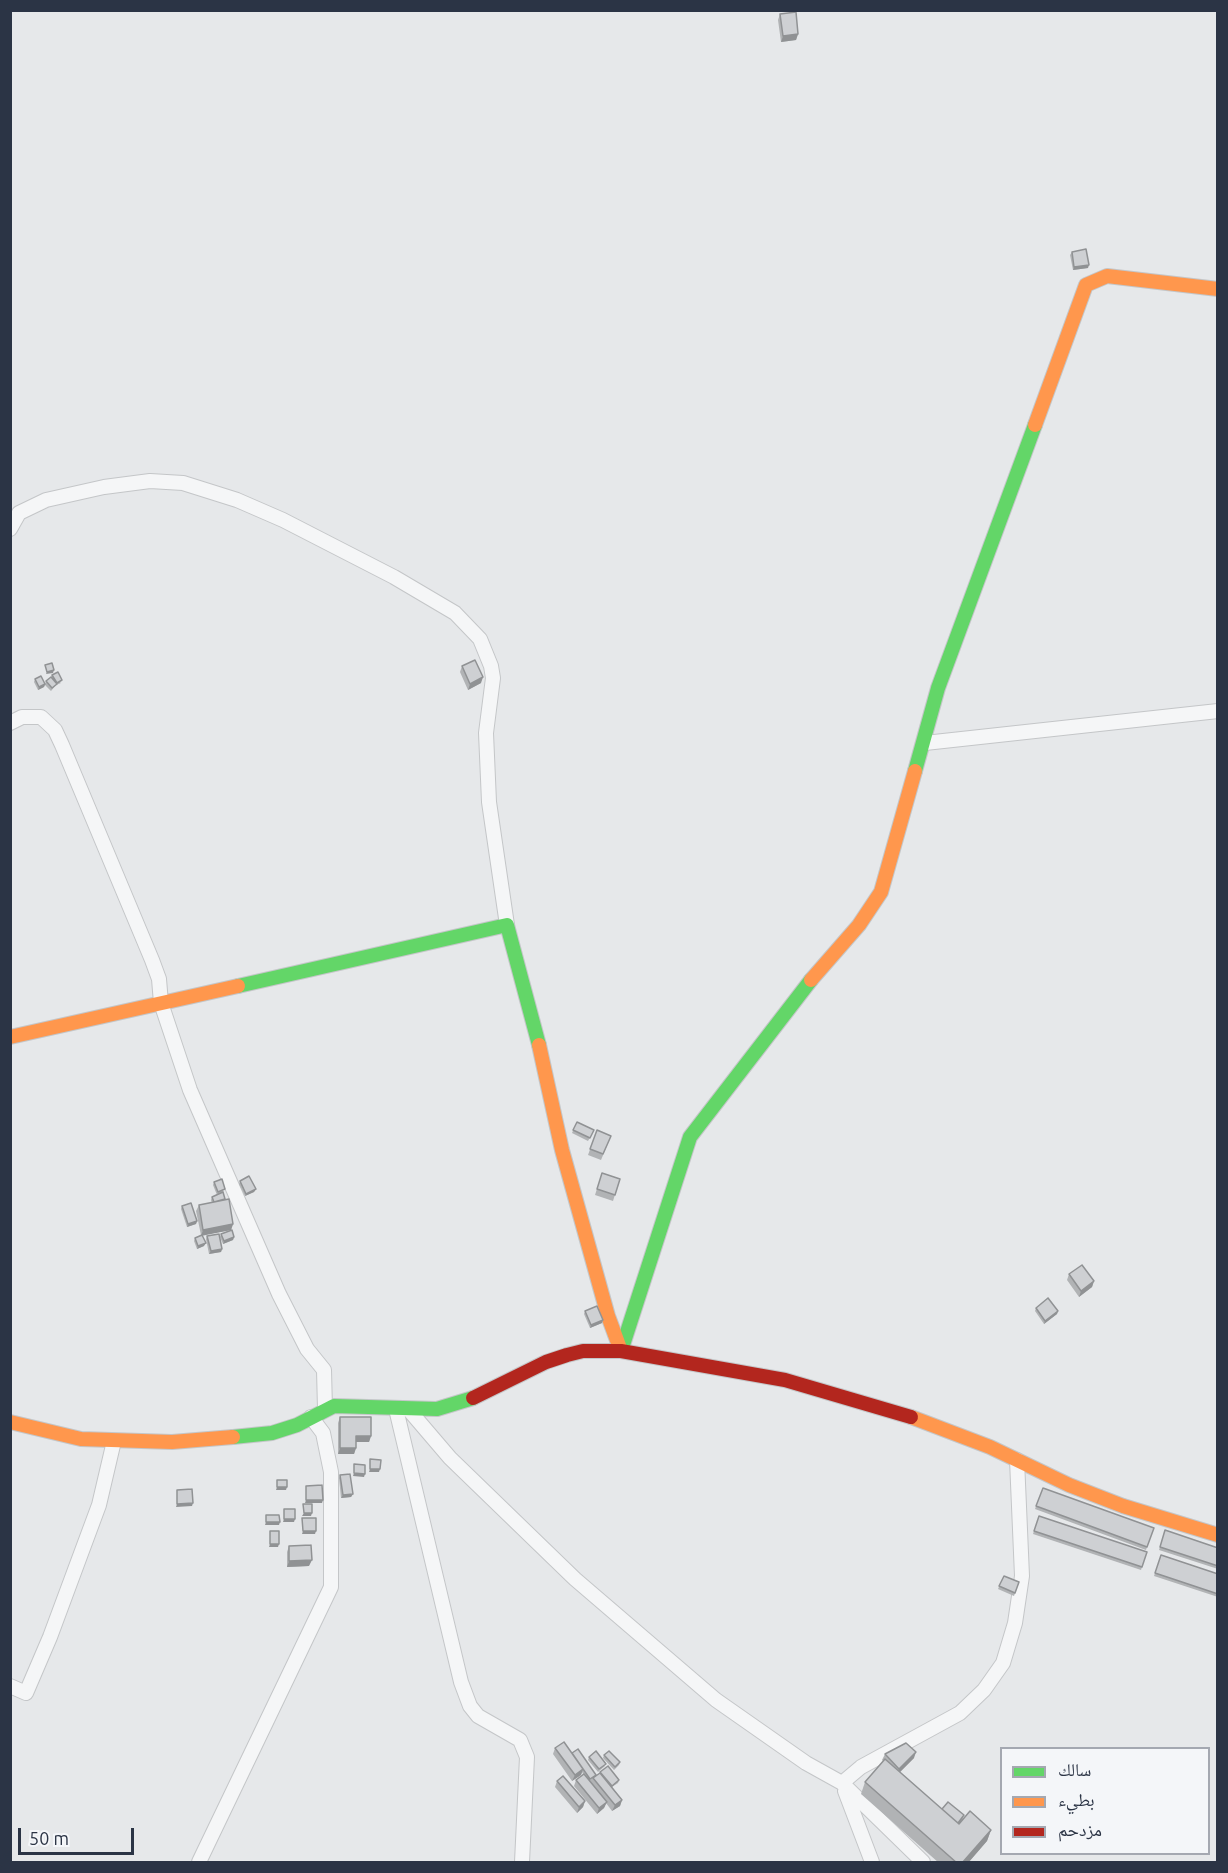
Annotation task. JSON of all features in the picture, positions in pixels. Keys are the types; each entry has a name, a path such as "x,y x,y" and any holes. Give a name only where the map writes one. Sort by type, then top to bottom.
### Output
{"street":[{"path":"621,1351 690,1137 798,999 806,985 858,925 881,892 925,743 938,688 1086,285 1107,276 1218,289"},
{"path":"10,529 19,513 46,500 104,487 150,481 183,483 237,500 283,520 394,577 455,613 480,639 491,666 492,689 486,733 489,802 507,925 532,1011 562,1150 608,1316 621,1351"},
{"path":"925,743 1218,711"},
{"path":"10,723 22,717 41,717 55,730 149,951 159,979 160,1003 190,1090 242,1214 307,1349 324,1370 325,1409"},
{"path":"10,1037 507,925"},
{"path":"10,1422 81,1439 114,1441 172,1442 272,1433 297,1425 334,1406 425,1411 457,1404 567,1355 583,1351 621,1351 785,1380 889,1408 1123,1506 1218,1535"},
{"path":"403,1409 483,1491 615,1614 716,1700 806,1763 842,1783 923,1863"},
{"path":"403,1409 461,1682 470,1706 478,1716 520,1740 527,1757 522,1863"},
{"path":"199,1863 331,1587 331,1472 322,1433 311,1417"},
{"path":"10,1686 26,1693 50,1637 99,1504 114,1441"},
{"path":"842,1783 861,1767 960,1713 984,1690 1003,1663 1015,1623 1022,1576 1017,1460"},
{"path":"842,1783 872,1863"}],"building":[{"path":"796,12 798,34 783,36 780,14"},
{"path":"1086,249 1089,265 1074,267 1072,252"},
{"path":"475,660 483,677 470,684 462,666"},
{"path":"52,663 54,670 47,672 45,665"},
{"path":"58,672 62,680 57,683 52,675"},
{"path":"41,676 45,684 39,687 35,679"},
{"path":"51,677 57,684 52,688 46,681"},
{"path":"577,1122 594,1130 590,1138 573,1130"},
{"path":"597,1130 611,1136 603,1154 590,1149"},
{"path":"602,1173 620,1179 615,1195 597,1189"},
{"path":"249,1176 256,1189 246,1194 240,1181"},
{"path":"222,1179 225,1189 218,1192 214,1182"},
{"path":"223,1192 225,1199 214,1202 212,1197"},
{"path":"229,1199 233,1224 203,1230 199,1205"},
{"path":"191,1203 197,1221 188,1224 182,1206"},
{"path":"232,1230 234,1237 224,1241 221,1234"},
{"path":"219,1234 222,1249 211,1251 207,1236"},
{"path":"202,1235 206,1243 198,1246 195,1238"},
{"path":"1082,1265 1094,1281 1081,1291 1069,1274"},
{"path":"1048,1298 1058,1311 1045,1321 1036,1308"},
{"path":"597,1306 603,1320 591,1325 585,1311"},
{"path":"340,1417 371,1417 371,1436 356,1436 356,1448 340,1448"},
{"path":"370,1459 381,1460 380,1469 370,1469"},
{"path":"354,1464 365,1465 365,1474 354,1473"},
{"path":"350,1474 353,1494 343,1495 340,1475"},
{"path":"277,1480 287,1480 287,1487 277,1487"},
{"path":"322,1485 323,1500 306,1500 306,1486"},
{"path":"1043,1488 1154,1528 1147,1547 1036,1506"},
{"path":"192,1489 193,1503 177,1504 177,1490"},
{"path":"303,1504 312,1504 312,1513 304,1513"},
{"path":"284,1509 295,1509 295,1519 284,1519"},
{"path":"266,1515 279,1515 280,1522 266,1522"},
{"path":"1039,1516 1147,1552 1142,1567 1034,1531"},
{"path":"302,1518 316,1518 316,1531 303,1531"},
{"path":"1165,1530 1218,1548 1218,1566 1160,1547"},
{"path":"270,1531 279,1531 279,1544 270,1544"},
{"path":"311,1545 312,1560 289,1561 289,1546"},
{"path":"1161,1555 1218,1574 1218,1594 1155,1573"},
{"path":"1004,1576 1019,1582 1015,1593 999,1586"},
{"path":"564,1742 583,1769 575,1775 555,1748"},
{"path":"906,1743 916,1752 899,1769 885,1754"},
{"path":"578,1749 596,1775 590,1779 572,1753"},
{"path":"596,1751 606,1764 599,1769 589,1757"},
{"path":"609,1751 620,1762 615,1767 604,1755"},
{"path":"885,1759 959,1824 970,1811 991,1830 962,1863 957,1863 865,1782"},
{"path":"608,1766 619,1780 612,1786 600,1772"},
{"path":"600,1773 622,1800 615,1805 593,1778"},
{"path":"584,1774 607,1802 599,1808 576,1780"},
{"path":"563,1776 585,1801 579,1807 557,1781"},
{"path":"948,1802 964,1815 958,1823 942,1809"}],"traffic: fast":[{"path":"915,771 938,688 1035,425"},
{"path":"238,986 507,925 539,1045"},
{"path":"621,1351 690,1137 811,980"},
{"path":"233,1437 272,1433 297,1425 334,1406 437,1409 473,1398"}],"traffic: slow":[{"path":"1035,425 1086,285 1107,276 1218,289"},
{"path":"811,980 859,925 881,892 915,771"},
{"path":"10,1037 238,986"},
{"path":"539,1045 562,1150 608,1316 621,1351"},
{"path":"911,1417 990,1447 1069,1485 1123,1506 1218,1535"},
{"path":"10,1422 81,1439 172,1442 233,1437"}],"traffic: jam":[{"path":"473,1398 546,1362 567,1355 583,1351 621,1351 785,1380 911,1417"}]}
